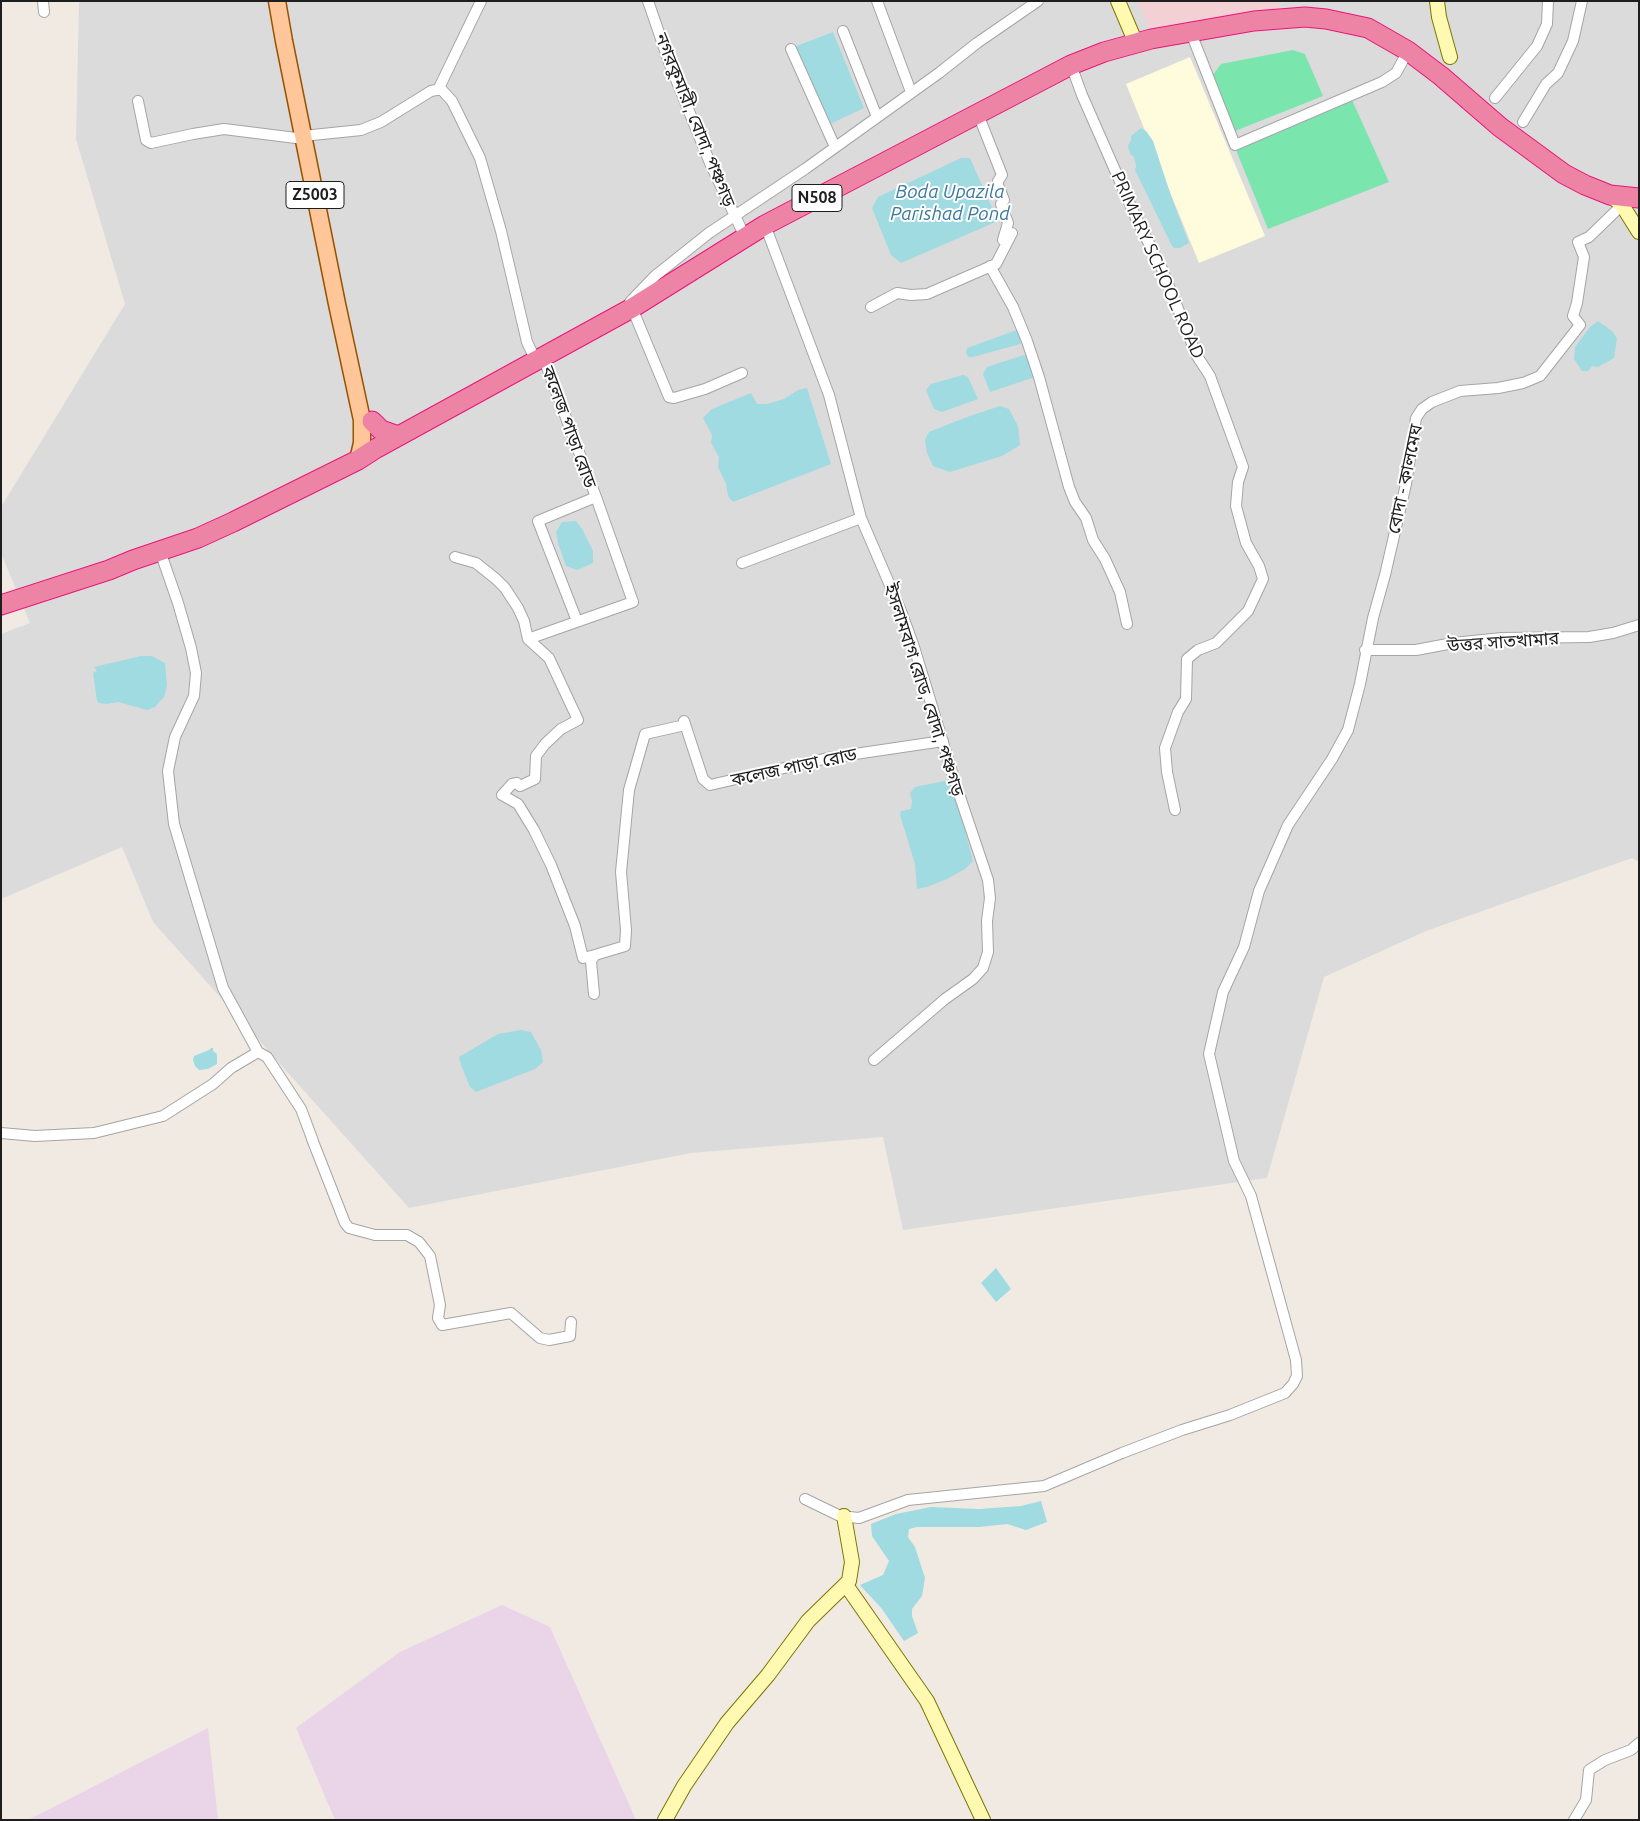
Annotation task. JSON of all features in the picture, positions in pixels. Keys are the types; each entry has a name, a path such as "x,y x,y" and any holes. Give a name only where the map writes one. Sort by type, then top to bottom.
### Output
{"highway":[{"name":"N508","path":"1,605 109,570 198,538 233,522 358,460 398,436 632,308 765,225 1071,65 1104,52 1151,39 1254,21 1305,17 1326,19 1368,28 1408,51 1441,76 1500,127 1564,174 1585,185 1624,199"},
{"path":"372,421 381,430 398,436"}],"main road":[{"name":"Z5003","path":"277,1 362,420 362,443 358,460"},
{"name":"Z5003","path":"355,389 377,434 377,448"}],"street":[{"path":"138,101 146,140 151,143 224,129 304,138 361,130 382,122 431,91 438,90 481,1"},
{"name":"নগরকুমারী, বোদা, পঞ্চগড়","path":"648,1 669,62 703,145 745,237"},
{"path":"877,1 911,92"},
{"path":"613,318 655,276 708,233 835,147 1038,1"},
{"path":"1118,1 1135,41"},
{"path":"1437,1 1439,17 1450,57"},
{"path":"1495,98 1536,46 1547,24 1548,1"},
{"path":"1523,122 1546,84 1558,73 1573,41 1582,1"},
{"path":"843,31 877,117"},
{"path":"1191,33 1235,145 1382,82 1396,73 1408,51"},
{"path":"791,49 835,147"},
{"name":"PRIMARY SCHOOL ROAD","path":"1071,65 1085,103 1136,218 1162,269 1197,356 1210,376 1243,467 1238,482 1236,506 1246,543 1259,566 1263,580 1248,611 1216,643 1198,650 1187,659 1186,699 1178,712 1165,748 1167,772 1176,810"},
{"name":"কলেজ পাড়া রোড","path":"438,90 441,89 452,101 480,158 501,231 527,342 540,359 596,497 633,602 528,640"},
{"path":"978,114 1002,175 998,185 1004,200 1001,204 1008,223 1002,244 1002,253"},
{"path":"1624,199 1639,232"},
{"name":"বোদা - কালমেঘ","path":"844,1516 859,1518 908,1500 1044,1486 1122,1453 1182,1430 1230,1415 1285,1393 1293,1384 1296,1376 1296,1360 1251,1196 1234,1161 1208,1054 1223,992 1244,947 1259,891 1288,825 1332,759 1348,730 1406,484 1416,418 1422,409 1432,402 1460,391 1523,383 1540,376 1580,325 1573,316 1577,303 1584,256 1578,242 1589,237 1624,199"},
{"name":"ইসলামবাগ রোড, বোদা, পঞ্চগড়","path":"765,225 829,395 861,518 902,611 955,782 988,880 990,898 987,921 988,952 983,968 973,979 945,999 874,1060"},
{"path":"870,307 897,293 911,295 927,294 996,264 1012,233"},
{"path":"990,266 1013,307 1027,341 1040,377 1069,487 1075,502 1086,518 1093,540 1105,559 1120,592 1127,624"},
{"path":"632,308 669,397 674,398 705,389 742,373"},
{"name":"কলেজ পাড়া রোড","path":"577,621 538,521 596,497"},
{"path":"742,563 861,518"},
{"path":"160,551 178,603 196,673 194,696 175,738 168,771 174,824 223,988 258,1052 267,1058 301,1109 345,1223 349,1228 375,1235 407,1235 419,1242 430,1256 440,1305 438,1318 442,1325 511,1313 540,1338 549,1340 570,1336 571,1322"},
{"path":"455,557 476,563 505,588 524,620 528,640 549,658 578,720 561,730 545,744 536,756 536,779 520,786 517,783 512,784 502,794 518,804 534,830 575,926 583,958 595,955"},
{"name":"উত্তর সাতখামার","path":"1366,650 1416,650 1453,643 1502,638 1589,637 1639,625"},
{"name":"কলেজ পাড়া রোড","path":"595,955 625,946 626,930 621,872 629,790 645,734 684,723 703,779 710,785 828,758 943,741"},
{"path":"594,994 592,961 595,955"},
{"path":"1,1133 35,1136 94,1133 163,1116 213,1084 231,1068 258,1052"},
{"path":"665,1820 684,1786 727,1723 768,1675 808,1622 849,1581 852,1562 844,1516 805,1499"},
{"path":"846,1585 927,1701 983,1820"},
{"path":"1574,1820 1586,1800 1589,1770 1605,1760 1631,1750 1639,1743"}],"shaded area":[{"path":"79,1 1639,1 1639,862 1632,858 1426,931 1324,977 1267,1178 903,1230 883,1137 691,1153 409,1208 153,922 122,847 1,899 1,634 30,623 1,553 1,507 125,304 76,139"},
{"path":"1137,1 1278,1 1280,10 1153,36"},
{"path":"1190,57 1265,236 1199,263 1126,84"},
{"path":"502,1605 550,1627 636,1820 335,1820 296,1728 400,1652"},
{"path":"208,1728 218,1820 28,1820"}],"green space":[{"path":"1293,50 1305,54 1323,96 1235,131 1212,76 1221,64"},
{"path":"1352,100 1389,182 1268,229 1236,150"}],"water":[{"path":"833,32 864,108 828,125 794,47"},
{"path":"1141,128 1146,131 1153,141 1189,243 1180,248 1174,248 1171,244 1135,170 1134,157 1130,154 1128,146 1131,136"},
{"name":"Boda Upazila Parishad Pond","path":"961,158 970,158 998,221 901,263 891,255 872,208 878,197"},
{"path":"1598,321 1612,331 1617,338 1614,358 1598,367 1592,366 1588,371 1582,371 1574,359 1575,347 1590,327"},
{"path":"1017,330 1023,339 1020,344 968,357 967,348"},
{"path":"1029,355 1035,377 990,392 983,374 987,367"},
{"path":"963,375 968,377 978,399 942,412 934,409 926,390 931,384"},
{"path":"807,388 831,464 733,502 728,496 726,484 718,467 719,457 711,443 712,435 703,418 712,409 751,393 757,404 767,404 784,399 798,390"},
{"path":"1000,406 1009,409 1018,426 1020,445 1002,456 950,472 933,466 927,453 925,440 929,432"},
{"path":"576,521 593,551 593,563 577,570 566,566 556,532 562,522"},
{"path":"141,656 152,656 165,663 167,686 164,697 155,707 147,710 118,702 99,703 97,701 93,673 97,671 94,667"},
{"path":"945,781 950,787 959,808 973,861 965,869 947,879 917,889 915,864 900,815 901,811 911,809 910,793 915,787"},
{"path":"521,1030 531,1032 541,1050 543,1062 535,1069 476,1092 470,1087 459,1057 498,1034"},
{"path":"211,1048 217,1054 217,1064 208,1069 199,1070 195,1066 194,1056"},
{"path":"996,1268 1011,1289 996,1302 981,1283"},
{"path":"1041,1501 1047,1522 1026,1530 1007,1524 979,1527 917,1527 909,1529 908,1537 915,1547 925,1578 922,1596 912,1609 912,1616 918,1633 904,1641 882,1609 860,1585 883,1575 889,1561 872,1536 871,1524 896,1514 931,1507 979,1509 1021,1506"}]}
